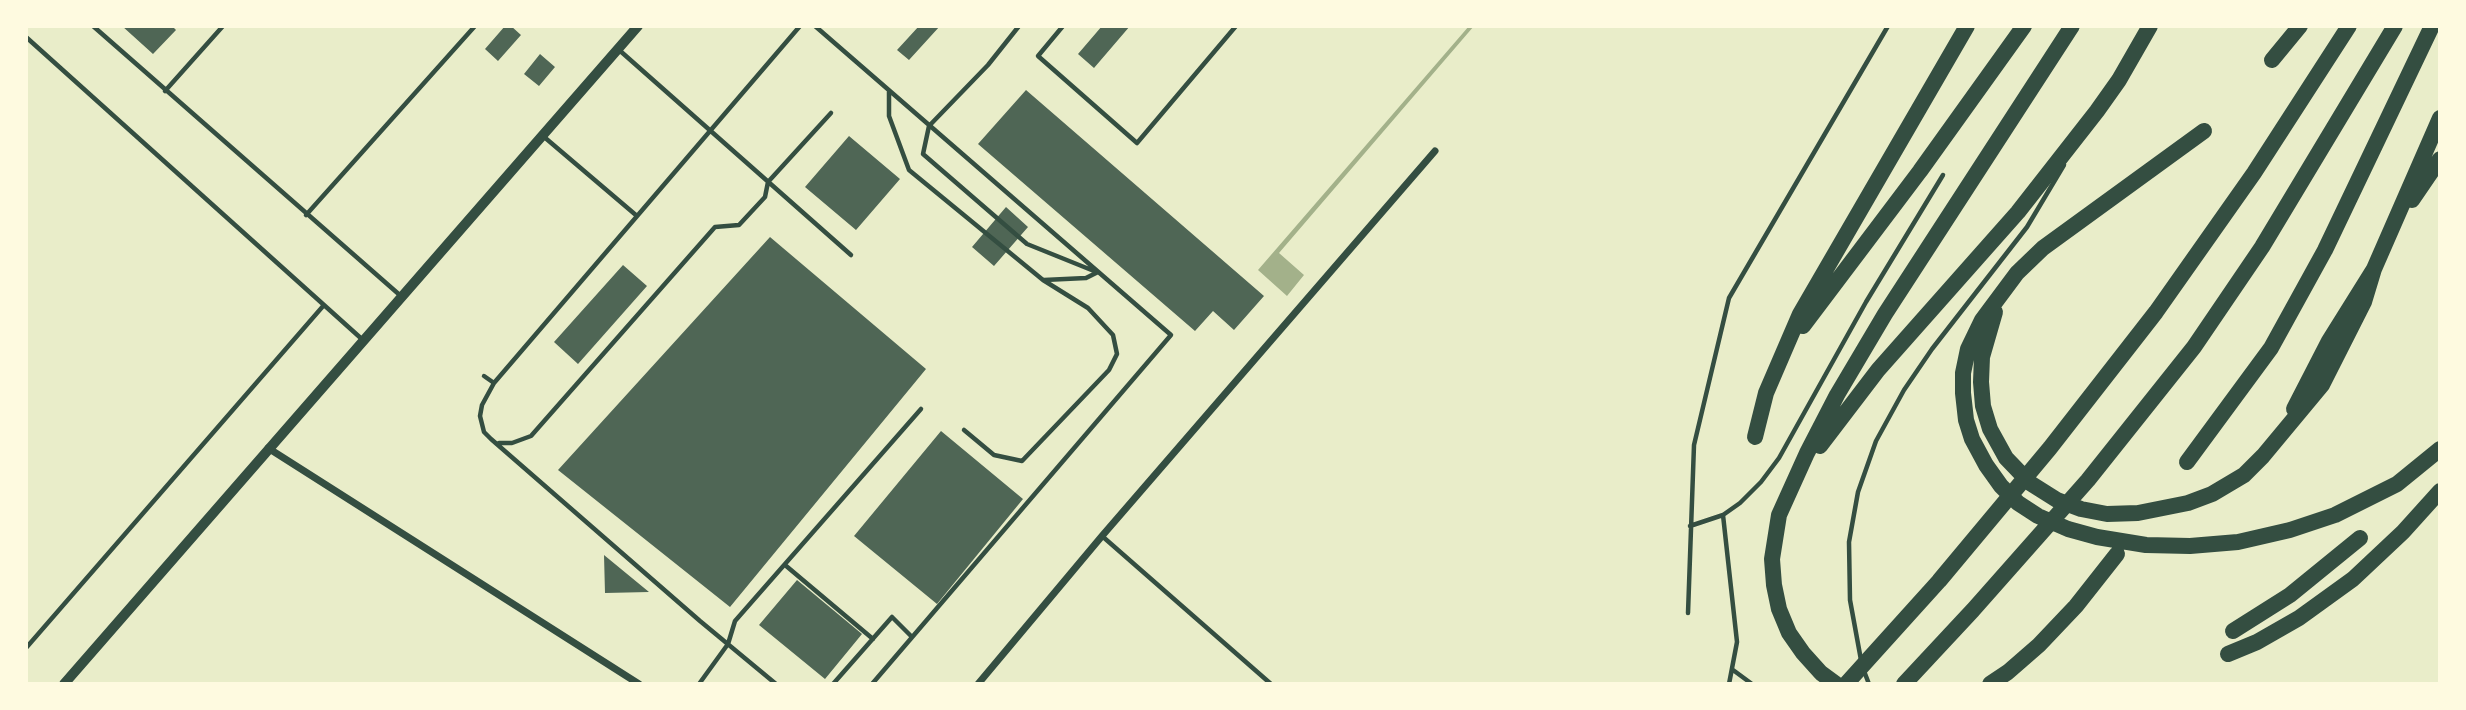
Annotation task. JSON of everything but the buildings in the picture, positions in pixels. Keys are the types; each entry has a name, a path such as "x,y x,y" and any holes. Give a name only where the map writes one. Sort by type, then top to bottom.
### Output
{"highway":[{"path":"1755,437 1766,393 1788,338 1813,290 1967,26"},
{"path":"1766,393 1785,353 1802,327 1920,171 2024,26"},
{"path":"1836,684 1821,673 1803,653 1789,632 1779,609 1774,585 1774,535 1786,497 1837,395 1923,253 2071,26"},
{"path":"2119,80 2150,26"},
{"path":"1786,497 1846,410 2018,212 2097,111 2157,26"},
{"path":"2272,60 2300,26"},
{"path":"1846,684 1956,560 2050,448 2156,312 2254,173 2349,26"},
{"path":"1904,684 2088,480 2194,348 2262,247 2395,26"},
{"path":"2187,462 2271,348 2325,250 2432,26"},
{"path":"2004,290 1990,323 1982,357 1983,406 1990,429 2006,458 2030,483 2057,500 2081,509 2107,514 2162,509 2212,494 2244,475 2281,436 2318,361 2374,269 2440,118"},
{"path":"2204,131 2043,248 2004,290 1978,327 1966,361 1963,393 1966,420 1972,439 2001,486 2018,503 2038,516 2068,529 2146,545 2190,546 2238,541 2290,530 2335,515 2397,484 2440,449"},
{"path":"2394,226 2440,159"},
{"path":"2228,654 2257,642 2299,618 2353,579 2403,532 2440,491"},
{"path":"2233,631 2290,595 2360,538"},
{"path":"1990,684 2039,645 2076,606 2117,554"}],"street":[{"path":"64,684 638,26"},
{"path":"978,684 1102,536 1436,150"},
{"path":"268,448 639,684"}],"lane":[{"path":"93,26 402,298"},
{"path":"165,91 223,26"},
{"path":"306,215 475,26"},
{"path":"776,684 484,432 481,416 482,405 494,383 800,26"},
{"path":"815,26 1171,335 872,684"},
{"path":"1019,26 974,81 929,126 923,154 1027,244 1098,272"},
{"path":"1063,26 1038,56 1137,144 1236,26"},
{"path":"1688,613 1694,445 1729,298 1888,26"},
{"path":"26,37 365,341"},
{"path":"618,49 851,255"},
{"path":"889,91 889,116 909,170 1043,281 1088,308 1113,335 1117,354 1109,370 1022,461 995,455 964,430"},
{"path":"1869,684 1854,632 1848,571 1849,542 1858,492 1866,467 1905,390 1932,349 2027,227 2097,111"},
{"path":"498,443 512,443 531,436 715,227 739,225 765,197 768,182 831,113"},
{"path":"543,136 638,216"},
{"path":"1690,526 1723,515 1740,503 1761,482 1779,458 1866,302 1943,175"},
{"path":"1043,281 1086,278 1098,272"},
{"path":"26,648 324,305"},
{"path":"484,376 494,383"},
{"path":"699,684 728,644 735,621 921,409"},
{"path":"1723,515 1737,642 1729,684"},
{"path":"1102,536 1271,684"},
{"path":"785,565 873,639"},
{"path":"833,684 892,617 912,637"},
{"path":"1733,670 1752,684"}],"shaded area":[{"path":"1469,26 1474,26 1279,253 1304,275 1287,296 1258,270"}]}
